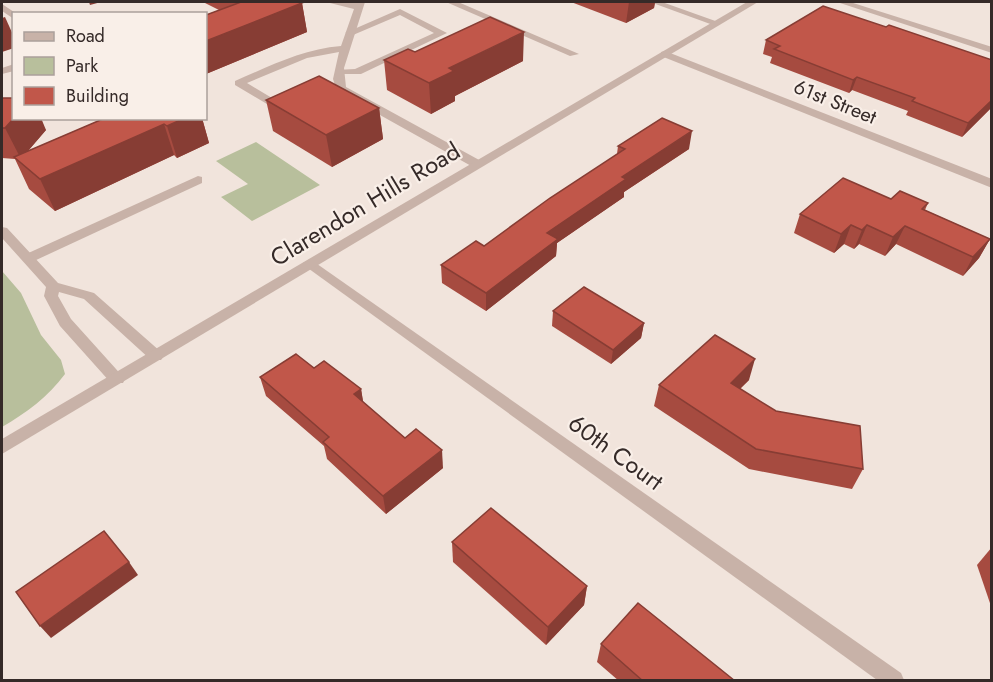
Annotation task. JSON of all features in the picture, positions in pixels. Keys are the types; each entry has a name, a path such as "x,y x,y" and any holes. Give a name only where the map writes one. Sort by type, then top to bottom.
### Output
{"street":[{"path":"331,2 360,4 344,49 339,77 341,89 477,164"},
{"path":"451,2 574,54"},
{"path":"655,2 716,23"},
{"name":"Clarendon Hills Road","path":"2,447 753,2"},
{"path":"842,2 992,50"},
{"path":"326,83 357,72 442,33 400,12 350,33"},
{"path":"295,96 276,105 239,82 308,54 322,50 344,49"},
{"name":"61st Street","path":"664,54 992,184"},
{"path":"29,258 198,180"},
{"path":"2,231 53,286 89,296 156,356"},
{"name":"60th Court","path":"310,263 894,681"},
{"path":"53,286 51,296 65,322 117,379"}],"green space":[{"path":"256,142 320,185 252,221 221,197 248,184 216,161"},
{"path":"2,271 21,293 41,335 61,360 65,374 36,404 2,427"}],"building":[{"path":"241,2 302,3 207,41 207,15"},
{"path":"823,6 886,27 889,25 992,60 992,100 968,123 912,101 915,98 857,77 853,80 774,49 780,46 766,40"},
{"path":"490,17 524,32 449,68 454,71 429,83 384,60 408,49 415,52"},
{"path":"319,76 379,108 326,135 266,100"},
{"path":"2,98 12,98 12,120 5,128 2,128"},
{"path":"662,118 692,131 622,177 626,179 547,233 558,239 486,293 441,265 476,241 484,246 550,198 625,149 618,146"},
{"path":"100,120 180,120 167,126 164,124 40,179 14,157"},
{"path":"843,178 891,199 900,191 928,203 922,209 990,239 973,257 905,226 893,237 867,225 862,230 851,225 841,234 800,214"},
{"path":"584,287 644,323 613,350 553,311"},
{"path":"715,335 755,359 731,383 776,411 860,426 863,469 756,449 659,385"},
{"path":"296,354 314,368 324,361 361,389 354,394 405,438 416,429 442,450 383,496 323,442 329,437 260,377"},
{"path":"491,508 587,586 548,627 452,542"},
{"path":"104,531 129,562 40,626 16,592"},
{"path":"638,603 735,681 643,681 601,644"}]}
